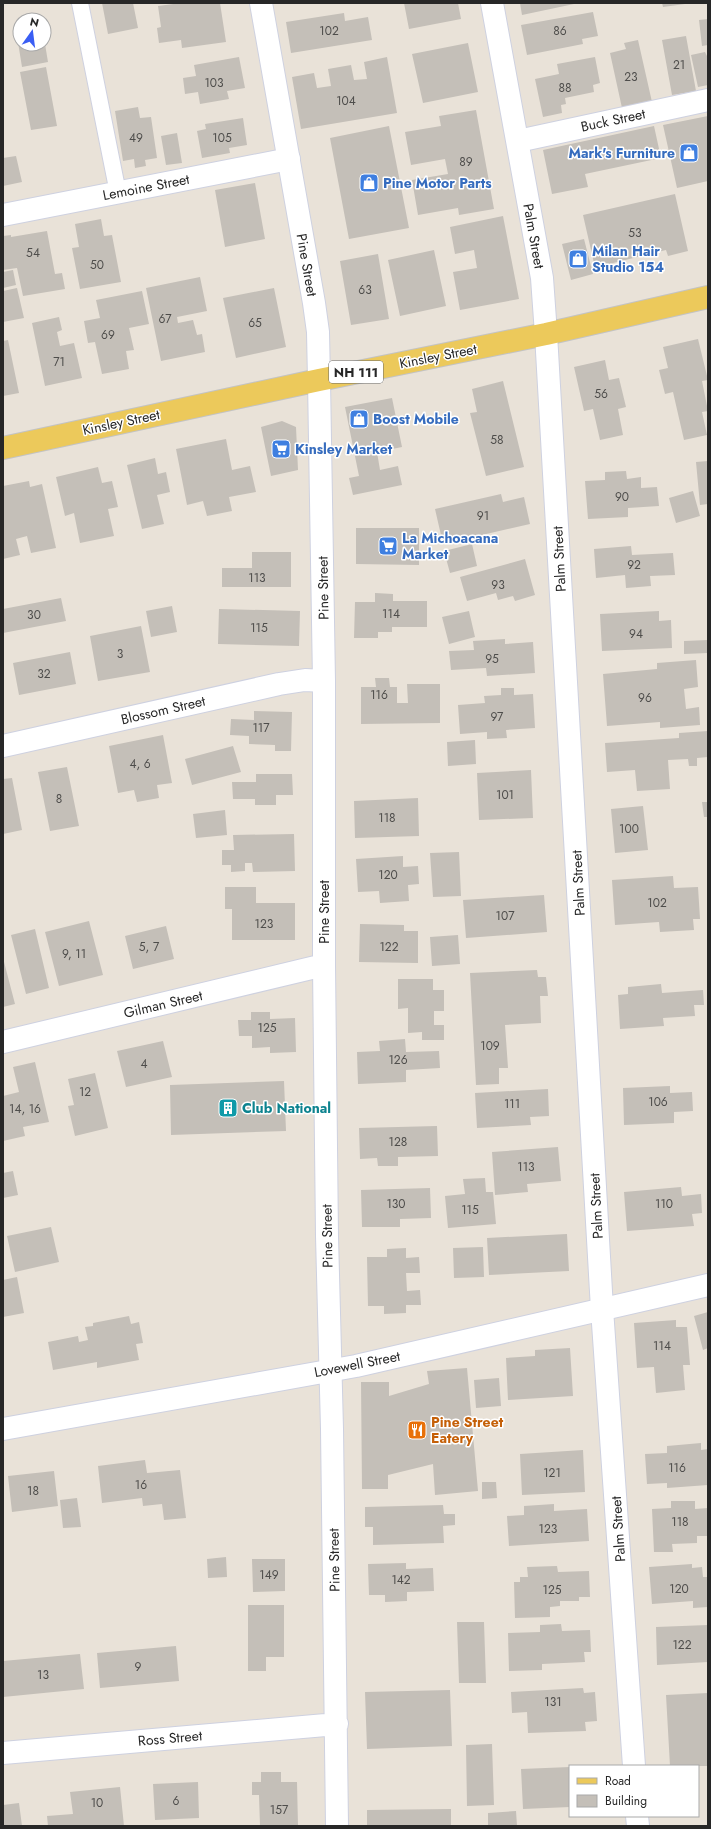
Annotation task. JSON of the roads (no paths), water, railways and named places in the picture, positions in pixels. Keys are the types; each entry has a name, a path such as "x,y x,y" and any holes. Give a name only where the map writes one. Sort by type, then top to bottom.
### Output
{"main road":[{"name":"Kinsley Street","path":"3,448 319,380 546,334 708,297"}],"street":[{"name":"Pine Street","path":"261,3 316,319 319,380 324,680 324,965 337,1724 337,1826"},
{"name":"Palm Street","path":"492,3 542,278 602,1309 634,1765"},
{"name":"Buck Street","path":"518,141 708,100"},
{"name":"Lemoine Street","path":"3,215 289,159"},
{"name":"Blossom Street","path":"3,746 279,684 305,680 324,680"},
{"name":"Gilman Street","path":"3,1042 324,965"},
{"name":"Lovewell Street","path":"3,1429 356,1366 708,1286"},
{"name":"Ross Street","path":"3,1753 337,1724"}],"lane":[{"path":"80,3 118,193"}],"place":[{"name":"Mark's Furniture","path":"689,153"},
{"name":"Pine Motor Parts","path":"369,183"},
{"name":"Milan Hair Studio 154","path":"578,259"},
{"name":"Boost Mobile","path":"359,419"},
{"name":"Kinsley Market","path":"281,449"},
{"name":"La Michoacana Market","path":"388,546"},
{"name":"Club National","path":"228,1108"},
{"name":"Pine Street Eatery","path":"417,1430"}]}
